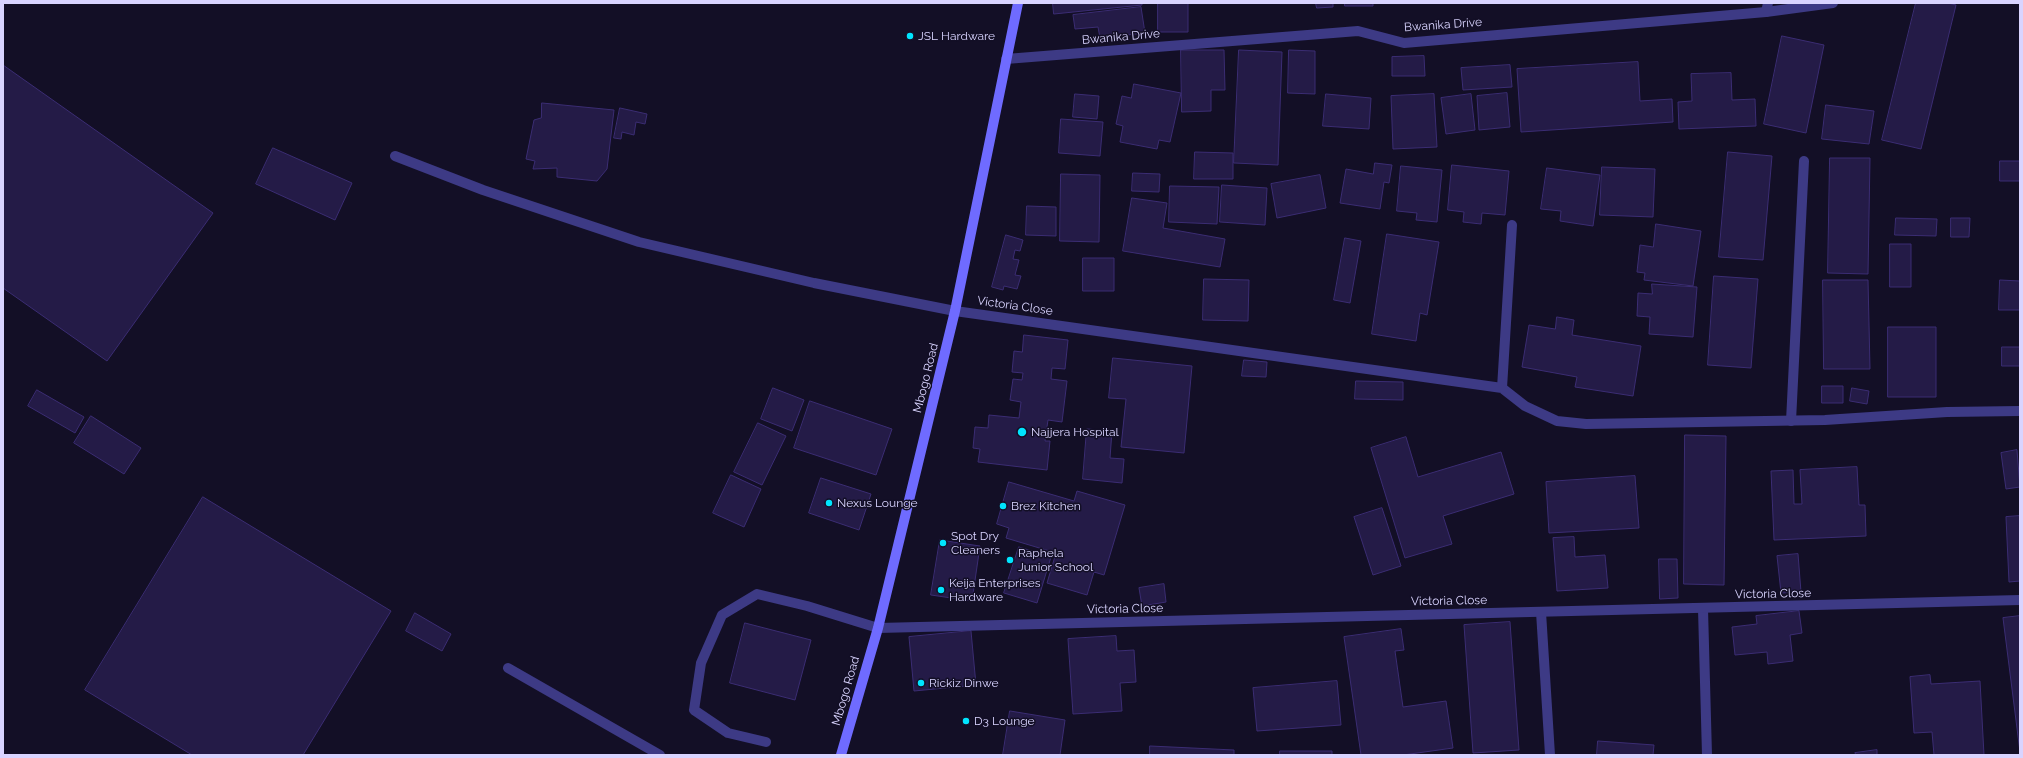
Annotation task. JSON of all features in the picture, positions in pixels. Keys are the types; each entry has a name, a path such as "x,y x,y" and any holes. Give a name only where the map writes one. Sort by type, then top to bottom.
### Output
{"main road":[{"name":"Mbogo Road","path":"841,755 878,628 955,311 1018,3"}],"street":[{"name":"Bwanika Drive","path":"1006,59 1358,31 1404,43 1767,7 1833,3"},
{"name":"Victoria Close","path":"395,156 483,190 639,242 814,283 955,311 1502,388"},
{"path":"1791,421 1804,161"},
{"path":"1512,225 1502,388 1525,406 1557,421 1586,424 1791,421 1947,412 2020,411"},
{"name":"Victoria Close","path":"766,742 728,733 694,710 701,663 722,615 757,594 807,606 878,628 1703,609 2020,600"},
{"path":"1703,609 1707,755"},
{"path":"1541,612 1550,755"},
{"path":"508,668 660,755"}],"building":[{"path":"1053,3 1142,3 1142,5 1054,14"},
{"path":"1158,3 1188,3 1188,32 1158,32"},
{"path":"1316,3 1333,3 1333,7 1317,8"},
{"path":"1345,3 1373,3 1373,6 1345,6"},
{"path":"1916,3 1948,3 1956,5 1921,149 1882,140"},
{"path":"1141,7 1145,33 1100,38 1098,27 1075,29 1073,15"},
{"path":"1782,36 1824,45 1806,133 1764,124"},
{"path":"1181,50 1224,50 1225,90 1211,90 1211,111 1182,112"},
{"path":"1239,50 1282,52 1278,165 1234,163"},
{"path":"1289,50 1315,51 1315,94 1288,93"},
{"path":"1424,56 1425,76 1392,76 1392,57"},
{"path":"1638,62 1640,101 1672,99 1673,122 1521,132 1517,69"},
{"path":"3,65 213,213 107,361 3,288"},
{"path":"1510,65 1512,87 1463,90 1461,68"},
{"path":"1731,73 1732,100 1755,99 1756,126 1679,129 1678,102 1692,101 1691,74"},
{"path":"1134,84 1181,93 1170,142 1159,140 1157,149 1120,142 1123,126 1116,124 1122,96 1131,98"},
{"path":"1507,93 1510,127 1479,130 1477,96"},
{"path":"1075,94 1099,96 1097,119 1073,117"},
{"path":"1326,94 1371,98 1369,129 1323,126"},
{"path":"1434,94 1437,147 1393,149 1391,96"},
{"path":"1471,94 1475,130 1446,134 1441,98"},
{"path":"542,103 614,110 607,169 597,181 557,177 557,168 533,169 535,161 526,159 534,120 541,118"},
{"path":"1826,105 1874,111 1869,144 1822,139"},
{"path":"620,108 647,114 645,124 636,122 634,135 622,132 621,139 614,138"},
{"path":"1061,119 1103,122 1100,156 1059,153"},
{"path":"273,148 352,183 335,220 256,184"},
{"path":"1195,152 1233,153 1233,179 1194,179"},
{"path":"1728,152 1772,156 1763,260 1719,257"},
{"path":"1830,158 1870,158 1868,274 1828,273"},
{"path":"2000,161 2020,161 2020,181 2000,181"},
{"path":"1375,163 1392,165 1389,183 1384,182 1380,209 1340,203 1346,169 1373,174"},
{"path":"1452,165 1509,171 1505,215 1482,213 1481,224 1463,222 1464,212 1448,210"},
{"path":"1401,166 1442,170 1437,222 1416,220 1417,213 1397,211"},
{"path":"1602,167 1655,169 1653,217 1600,215"},
{"path":"1547,168 1600,175 1593,226 1560,221 1561,211 1541,209"},
{"path":"1133,173 1160,174 1159,192 1132,191"},
{"path":"1061,174 1100,175 1099,242 1060,241"},
{"path":"1320,175 1326,208 1277,218 1271,184"},
{"path":"1222,185 1267,188 1265,225 1220,222"},
{"path":"1170,186 1219,187 1217,224 1169,222"},
{"path":"1132,198 1167,203 1163,228 1225,239 1220,267 1123,251"},
{"path":"1027,206 1056,207 1056,236 1026,235"},
{"path":"1896,218 1937,219 1936,236 1895,235"},
{"path":"1951,218 1970,218 1969,237 1951,237"},
{"path":"1656,224 1701,231 1693,286 1644,280 1645,273 1637,272 1640,245 1653,247"},
{"path":"1387,234 1439,242 1427,315 1420,313 1416,341 1372,334"},
{"path":"1006,235 1023,240 1020,251 1015,250 1013,259 1019,260 1015,275 1021,276 1017,289 1004,286 1003,290 992,287"},
{"path":"1345,238 1361,241 1350,303 1334,300"},
{"path":"1890,244 1911,244 1911,287 1890,287"},
{"path":"1083,258 1114,258 1114,291 1083,291"},
{"path":"1714,276 1758,279 1751,368 1708,365"},
{"path":"1204,279 1249,280 1248,321 1203,320"},
{"path":"1823,280 1868,280 1870,369 1824,369"},
{"path":"2000,280 2020,281 2020,310 1999,310"},
{"path":"1652,284 1697,287 1693,337 1649,334 1650,317 1637,316 1638,293 1652,294"},
{"path":"1557,317 1574,320 1572,335 1641,346 1633,396 1575,387 1577,377 1522,367 1529,325 1555,329"},
{"path":"1888,327 1936,327 1936,397 1888,397"},
{"path":"1024,335 1068,340 1065,369 1052,368 1051,379 1067,381 1062,422 1048,420 1045,441 1050,441 1047,470 978,462 980,449 973,448 975,427 988,428 989,415 1019,418 1021,402 1010,400 1013,379 1022,380 1023,373 1012,372 1014,351 1022,352"},
{"path":"2002,347 2020,347 2020,366 2002,366"},
{"path":"1113,358 1192,366 1184,453 1121,447 1126,399 1109,398"},
{"path":"1244,360 1267,362 1266,377 1242,376"},
{"path":"1356,381 1403,382 1403,400 1355,399"},
{"path":"1822,386 1843,386 1843,403 1822,403"},
{"path":"773,388 804,400 792,431 761,419"},
{"path":"1852,388 1869,391 1867,404 1850,401"},
{"path":"37,390 84,417 75,433 28,406"},
{"path":"810,401 892,429 876,475 794,448"},
{"path":"91,416 141,448 124,474 74,443"},
{"path":"758,423 786,436 762,485 734,472"},
{"path":"1087,429 1112,431 1110,458 1124,459 1122,483 1083,479"},
{"path":"1685,435 1726,436 1724,585 1684,584"},
{"path":"1406,437 1418,477 1501,452 1514,494 1443,516 1452,544 1405,558 1371,448"},
{"path":"2017,450 2020,487 2006,489 2001,453"},
{"path":"1857,467 1859,505 1865,505 1866,536 1774,540 1771,471 1793,470 1794,504 1802,504 1800,470"},
{"path":"731,475 761,489 744,527 713,513"},
{"path":"1635,476 1639,528 1549,533 1546,482"},
{"path":"821,478 871,494 859,530 809,513"},
{"path":"1009,482 1074,501 1077,491 1125,505 1104,575 1094,572 1087,595 1047,583 1056,553 1006,538 1009,528 997,524"},
{"path":"203,497 391,611 303,755 192,755 85,690"},
{"path":"1382,508 1401,566 1373,575 1354,517"},
{"path":"2020,516 2020,581 2009,582 2006,517"},
{"path":"1574,537 1575,557 1605,555 1608,588 1557,591 1553,538"},
{"path":"940,540 980,546 972,601 931,595"},
{"path":"1019,547 1051,557 1037,603 1004,593"},
{"path":"1798,554 1801,592 1781,593 1777,556"},
{"path":"1659,559 1677,559 1678,598 1660,599"},
{"path":"1164,584 1166,602 1142,606 1139,588"},
{"path":"1799,611 1802,633 1790,635 1793,661 1768,664 1767,652 1735,655 1732,627 1757,624 1756,616"},
{"path":"415,613 451,634 442,651 406,631"},
{"path":"2020,616 2020,752 2003,618"},
{"path":"1510,622 1519,750 1473,753 1464,625"},
{"path":"745,623 811,640 795,700 730,683"},
{"path":"1401,629 1404,650 1395,651 1403,707 1446,701 1453,748 1403,755 1361,755 1344,637"},
{"path":"971,631 976,685 914,691 909,637"},
{"path":"1116,636 1117,651 1134,650 1136,682 1120,683 1122,711 1073,714 1068,639"},
{"path":"1930,675 1931,684 1980,681 1984,755 1934,755 1932,732 1914,733 1910,677"},
{"path":"1337,681 1341,725 1257,731 1253,688"},
{"path":"1010,711 1065,720 1060,755 1003,755"},
{"path":"1598,741 1654,745 1653,755 1597,755"},
{"path":"1150,746 1234,750 1234,755 1150,755"},
{"path":"1877,750 1877,755 1856,755 1855,753"},
{"path":"1280,751 1332,751 1332,755 1280,755"}],"place":[{"name":"JSL Hardware","path":"910,36"},
{"name":"Najjera Hospital","path":"1022,432"},
{"name":"Nexus Lounge","path":"829,503"},
{"name":"Brez Kitchen","path":"1003,506"},
{"name":"Spot Dry Cleaners","path":"943,543"},
{"name":"Raphela Junior School","path":"1010,560"},
{"name":"Keija Enterprises Hardware","path":"941,590"},
{"name":"Rickiz Dinwe","path":"921,683"},
{"name":"D3 Lounge","path":"966,721"}]}
